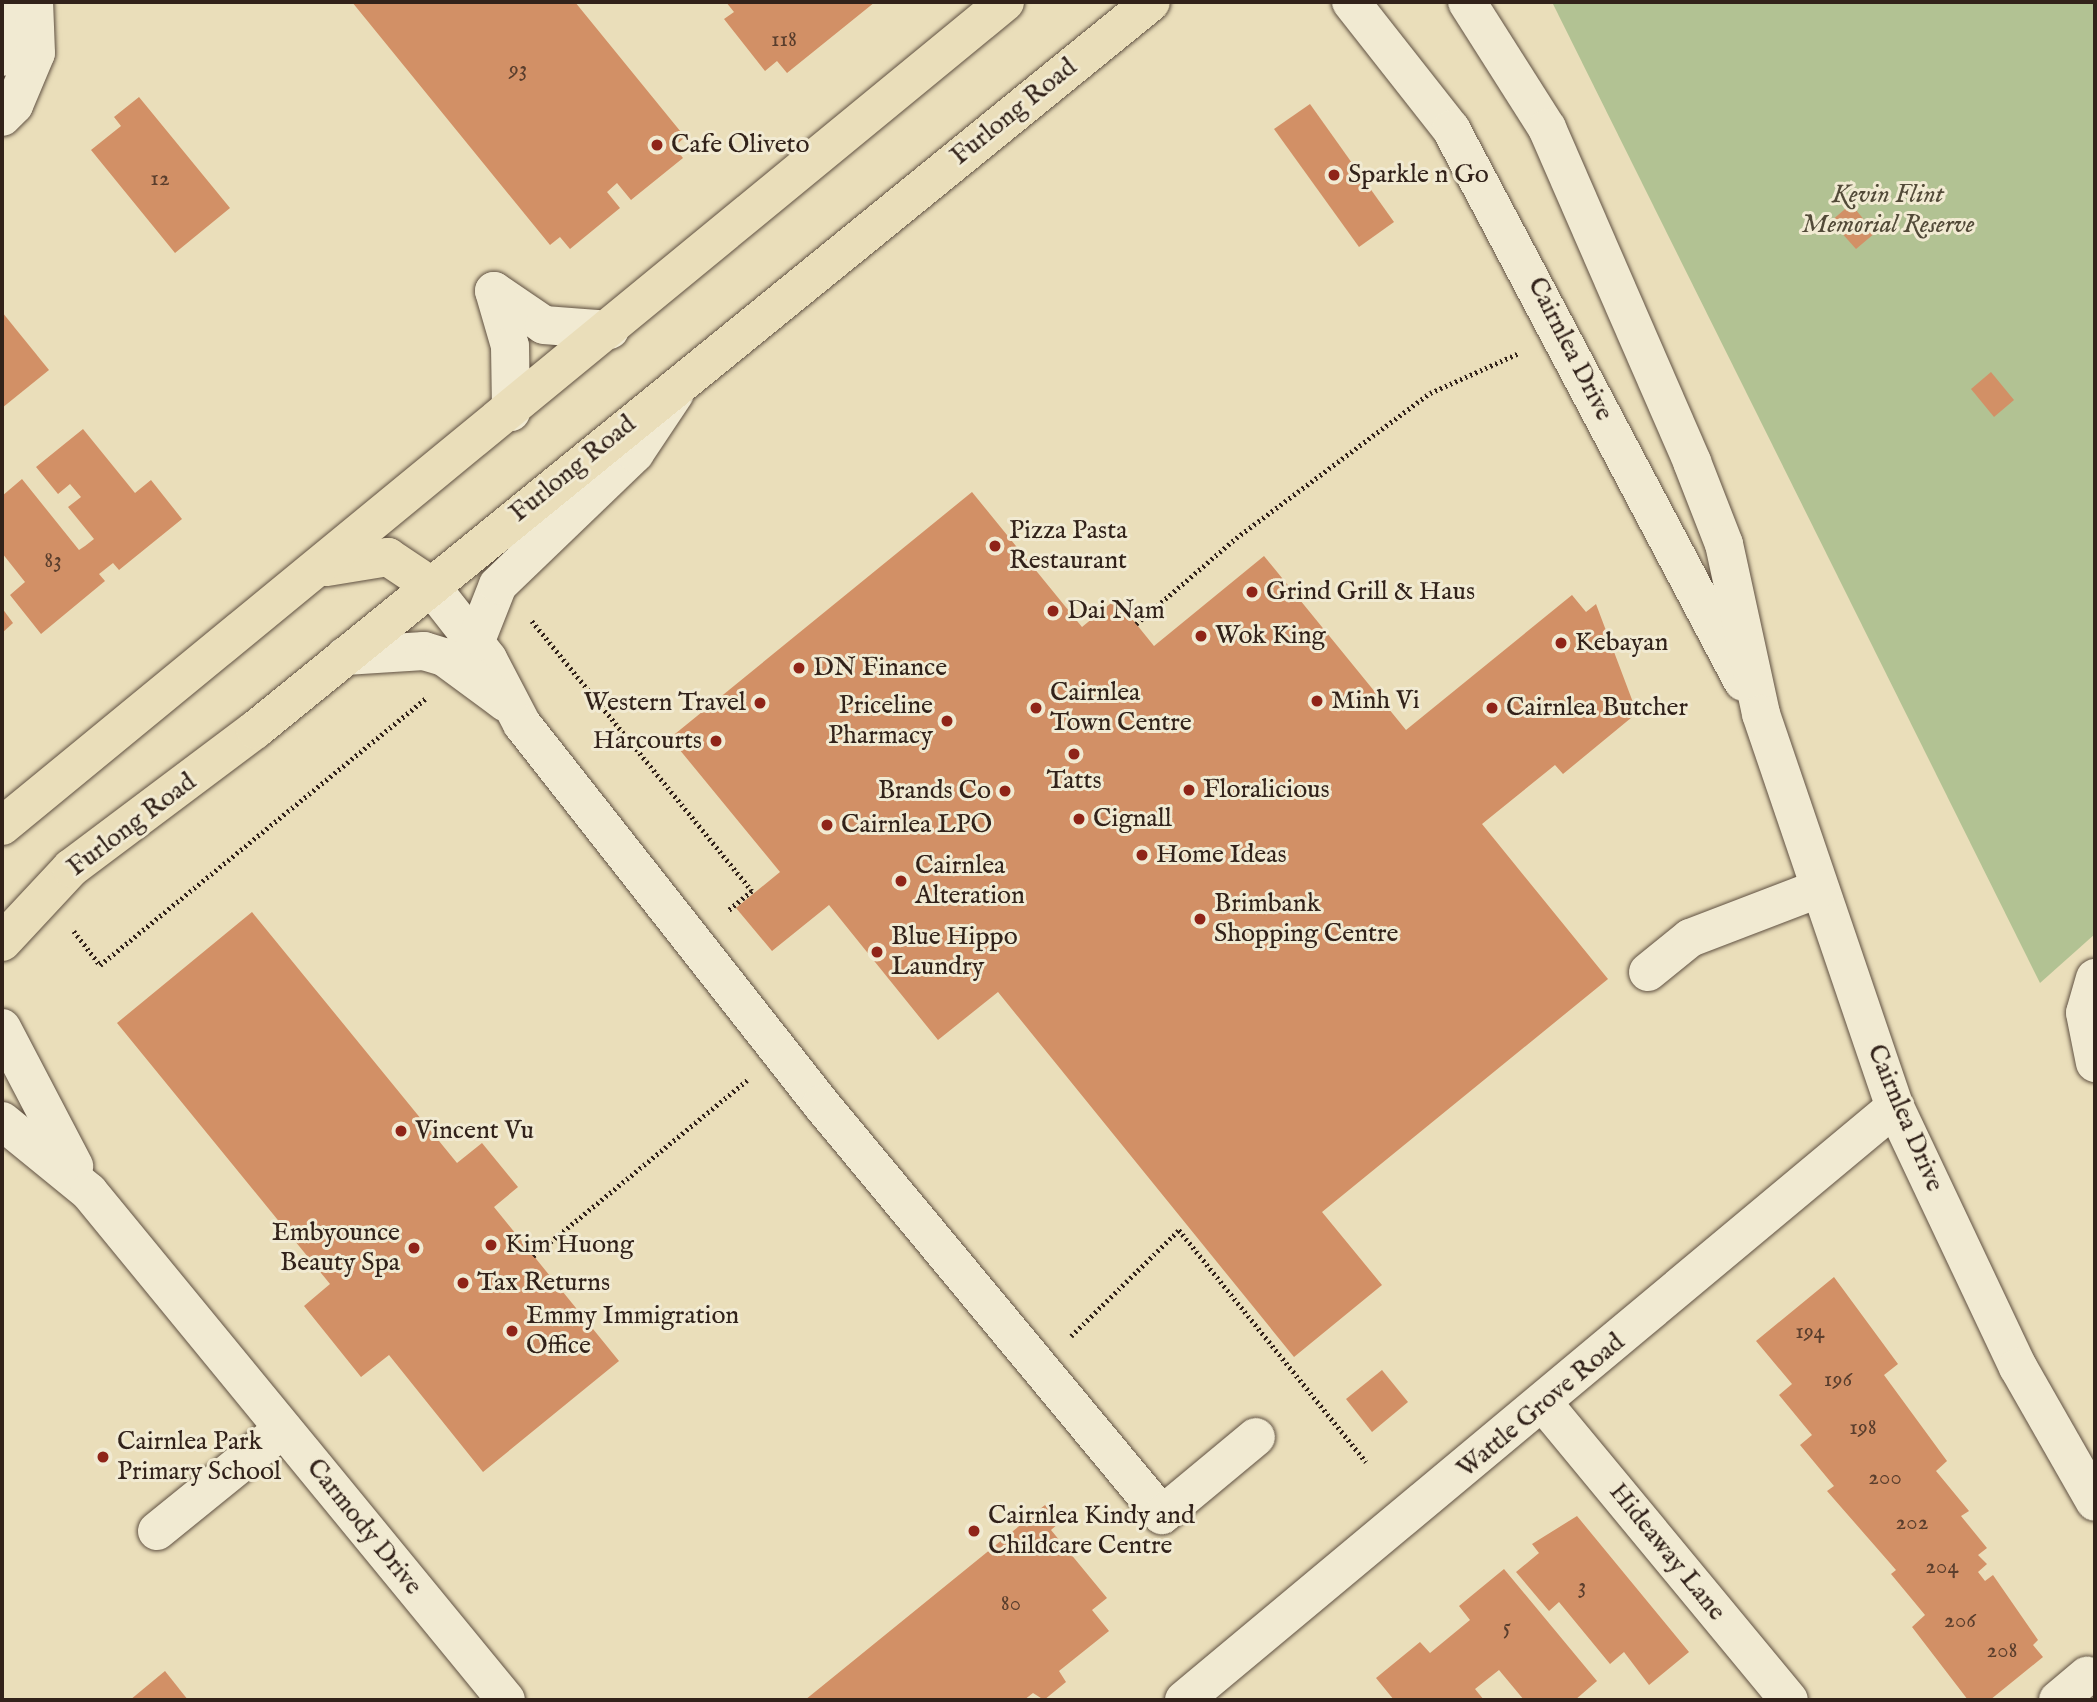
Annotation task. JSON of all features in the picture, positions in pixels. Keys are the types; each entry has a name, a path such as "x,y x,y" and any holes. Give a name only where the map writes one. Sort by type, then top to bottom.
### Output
{"main road":[{"path":"2,826 511,412 1005,2"},
{"name":"Furlong Road","path":"2,942 44,895 345,656 1151,2"},
{"path":"318,570 359,557 388,557 430,585"}],"street":[{"path":"2,117 14,105 36,53 34,2"},
{"name":"Cairnlea Drive","path":"1351,2 1451,129 1562,334 1678,568 1761,714"},
{"name":"Cairnlea Drive","path":"1467,2 1547,128 1692,462 1724,544 1761,714 1895,1107 2018,1367 2095,1502"},
{"path":"2,12 2,57"},
{"path":"511,412 510,346 494,291 544,325 610,330"},
{"path":"473,655 498,584 635,453 684,379"},
{"path":"430,585 505,702 784,1049 821,1104 1162,1515 1256,1437"},
{"path":"345,656 424,651 473,655"},
{"path":"1648,972 1690,938 1820,888"},
{"path":"2090,996 2095,1063"},
{"name":"Carmody Drive","path":"2,1028 89,1192 506,1700"},
{"name":"Wattle Grove Road","path":"1184,1700 1544,1404 1895,1107"},
{"name":"Carmody Drive","path":"2,1121 89,1192"},
{"name":"Hideaway Lane","path":"1544,1404 1789,1700"},
{"path":"157,1531 283,1429"},
{"path":"2057,1700 2087,1676"}],"path":[{"path":"1136,624 1236,538 1430,393 1562,334"},
{"path":"44,895 100,965 473,655 527,615 752,891 723,916"},
{"path":"533,1256 784,1049"},
{"path":"1039,1364 1111,1302 1179,1230 1366,1462"}],"green space":[{"name":"Kevin Flint Memorial Reserve","path":"1552,2 2095,2 2095,934 2040,983"}],"building":[{"path":"352,2 575,2 685,137 674,147 683,158 631,200 617,183 607,192 620,208 570,249 560,237 550,245"},
{"path":"726,2 875,2 787,73 777,61 765,71 724,19 734,12"},
{"path":"139,97 230,208 175,253 91,150 121,126 114,117"},
{"name":"Sparkle n Go","path":"1310,104 1394,222 1359,247 1274,129"},
{"path":"1851,204 1875,233 1856,249 1831,221"},
{"path":"2,312 49,370 2,408"},
{"path":"1991,372 2014,400 1994,417 1971,389"},
{"path":"83,429 135,493 151,480 182,519 119,570 113,563 99,574 105,581 41,634 10,595 25,582 2,553 2,496 22,479 79,550 94,539 68,507 81,497 70,484 58,494 36,467"},
{"name":"Brimbank Shopping Centre","path":"972,492 1082,627 1116,599 1154,646 1264,556 1406,730 1572,595 1586,612 1596,604 1637,713 1563,774 1555,765 1482,824 1608,979 1322,1212 1382,1285 1294,1357 998,992 938,1040 829,905 772,951 736,908 780,872 670,738"},
{"path":"2,608 13,623 2,633"},
{"path":"252,912 457,1163 482,1143 518,1187 494,1207 619,1361 483,1472 389,1355 361,1377 304,1306 330,1284 117,1023"},
{"path":"1834,1277 1898,1364 1884,1375 1947,1461 1936,1471 1969,1511 1961,1516 1987,1548 1978,1555 1987,1564 1978,1572 1985,1581 1993,1575 2038,1640 2033,1645 2043,1657 1990,1700 1968,1700 1912,1627 1925,1615 1891,1574 1896,1570 1827,1491 1834,1486 1800,1445 1812,1435 1779,1395 1792,1384 1756,1341"},
{"path":"1382,1370 1408,1402 1372,1432 1346,1399"},
{"path":"1045,1505 1059,1523 1051,1530 1107,1598 1092,1610 1109,1631 1059,1671 1066,1682 1044,1700 1033,1693 1024,1700 805,1700"},
{"path":"1577,1516 1689,1652 1649,1685 1624,1652 1610,1664 1559,1602 1549,1611 1516,1572 1539,1553 1532,1544"},
{"path":"1504,1569 1597,1681 1575,1700 1524,1700 1499,1670 1475,1689 1484,1700 1394,1700 1376,1678 1420,1642 1430,1653 1470,1620 1459,1606"},
{"path":"165,1671 188,1700 130,1700"}],"place":[{"name":"Cafe Oliveto","path":"657,145"},
{"name":"Sparkle n Go","path":"1334,175"},
{"name":"Pizza Pasta Restaurant","path":"995,546"},
{"name":"Grind Grill & Haus","path":"1252,592"},
{"name":"Dai Nam","path":"1053,611"},
{"name":"Wok King","path":"1201,636"},
{"name":"Kebayan","path":"1561,643"},
{"name":"DN Finance","path":"799,668"},
{"name":"Minh Vi","path":"1317,701"},
{"name":"Western Travel","path":"760,703"},
{"name":"Cairnlea Town Centre","path":"1036,708"},
{"name":"Cairnlea Butcher","path":"1492,708"},
{"name":"Priceline Pharmacy","path":"947,721"},
{"name":"Harcourts","path":"716,741"},
{"name":"Tatts","path":"1074,754"},
{"name":"Floralicious","path":"1189,790"},
{"name":"Brands Co","path":"1005,791"},
{"name":"Cignall","path":"1079,819"},
{"name":"Cairnlea LPO","path":"827,825"},
{"name":"Home Ideas","path":"1142,855"},
{"name":"Cairnlea Alteration","path":"901,881"},
{"name":"Brimbank Shopping Centre","path":"1200,919"},
{"name":"Blue Hippo Laundry","path":"877,952"},
{"name":"Vincent Vu","path":"401,1131"},
{"name":"Kim Huong","path":"491,1245"},
{"name":"Embyounce Beauty Spa","path":"414,1248"},
{"name":"Tax Returns","path":"463,1283"},
{"name":"Emmy Immigration Office","path":"512,1331"},
{"name":"Cairnlea Park Primary School","path":"103,1457"},
{"name":"Cairnlea Kindy and Childcare Centre","path":"974,1531"}]}
